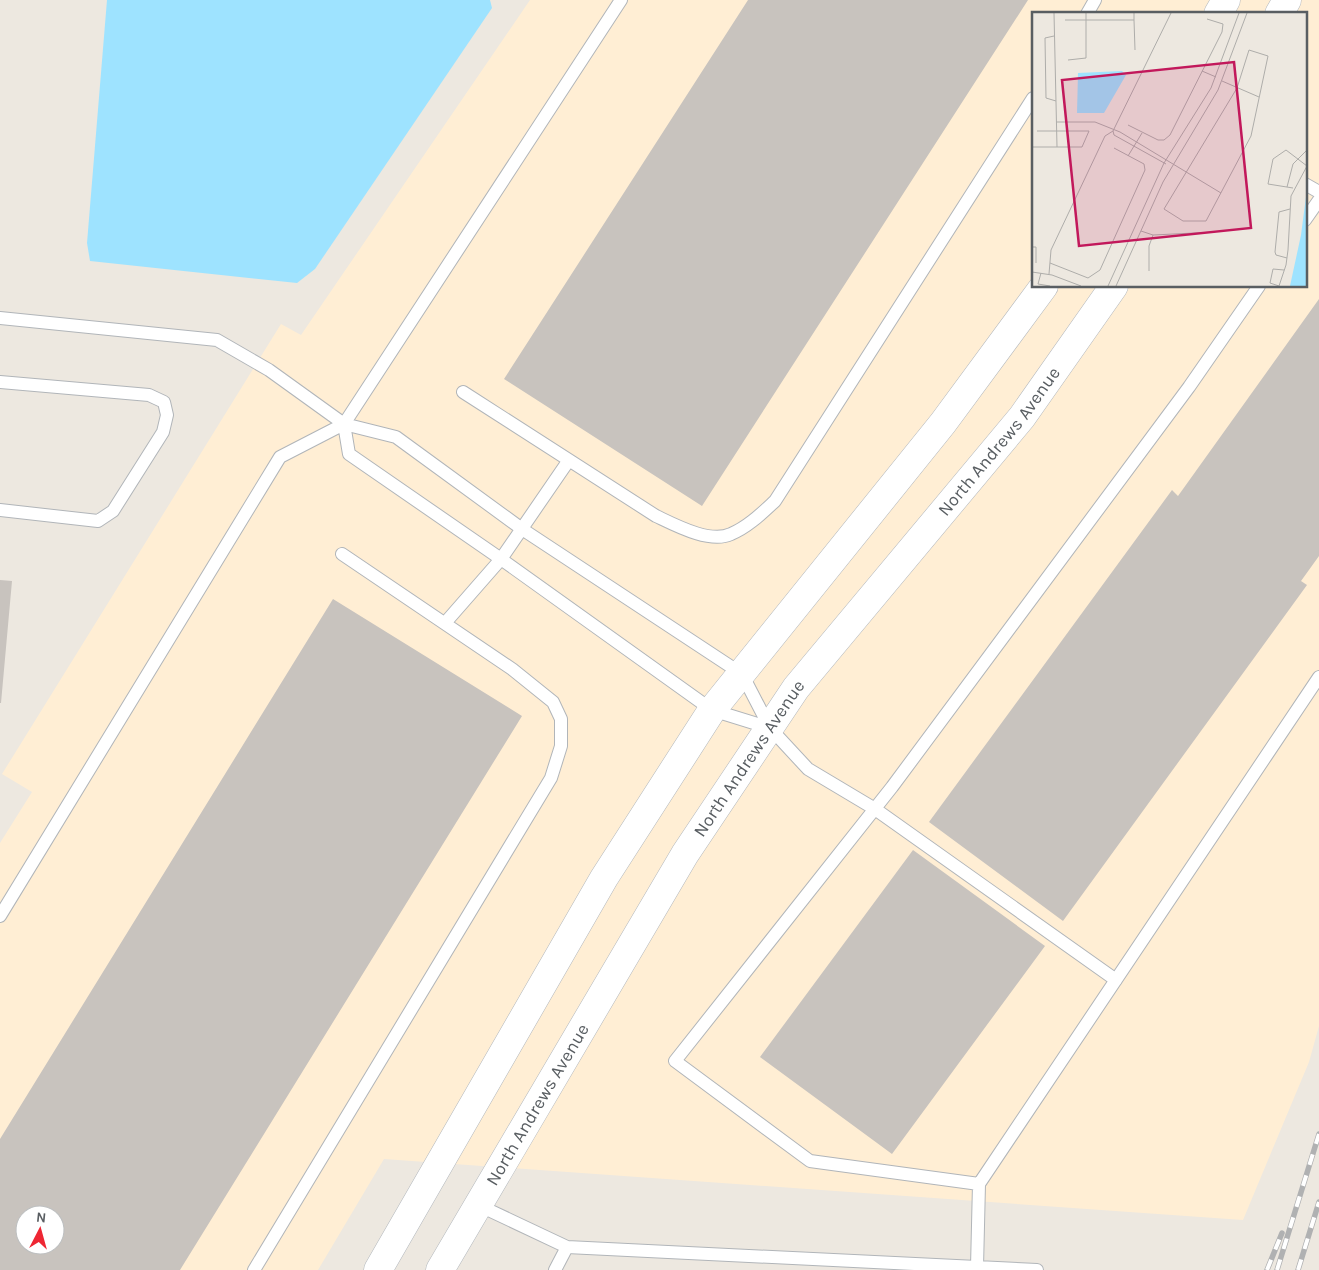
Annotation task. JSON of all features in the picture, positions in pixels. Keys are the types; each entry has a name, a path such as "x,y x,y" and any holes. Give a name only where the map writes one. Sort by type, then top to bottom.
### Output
{"street":[{"path":"1219,12 1226,0"},
{"path":"1280,12 1286,0"},
{"path":"378,1270 604,878 712,710 943,423 1043,288"},
{"name":"North Andrews Avenue","path":"440,1270 685,854 796,688 1022,417 1113,288"}],"lane":[{"path":"0,916 280,456 344,424 621,0"},
{"path":"1088,12 1095,0"},
{"path":"462,392 656,516 683,530 708,535 729,536 750,524 775,501 1032,100"},
{"path":"1306,185 1319,192"},
{"path":"1306,219 1319,200"},
{"path":"979,1184 810,1161 675,1061 875,809 1183,395 1258,288"},
{"path":"0,318 217,340 269,370 344,424 396,436 522,529 742,674 770,728 808,768 875,809 1116,980"},
{"path":"0,382 149,395 164,402 167,415 163,432 113,511 98,521 0,510"},
{"path":"344,424 349,454 501,559 712,710 770,728"},
{"path":"445,623 501,559 569,460"},
{"path":"254,1270 547,785 562,746 560,719 553,702 512,669 342,554"},
{"path":"976,1267 979,1184 1319,677"},
{"path":"478,1204 567,1248 1037,1270"},
{"path":"555,1270 567,1248"}],"shaded area":[{"path":"530,0 1319,0 1319,1026 1309,1062 1243,1220 384,1159 318,1270 0,1270 0,843 32,792 2,774 281,324 301,335"}],"water":[{"path":"107,0 490,0 492,8 315,269 297,283 90,261 87,243"}],"building":[{"path":"748,0 1028,0 702,506 504,379"},
{"path":"1319,299 1319,556 1301,581 1307,585 1063,921 929,822 1172,490 1178,496"},
{"path":"0,580 12,581 1,703 0,703"},
{"path":"333,599 522,716 180,1270 0,1270 0,1139"},
{"path":"913,850 1045,946 892,1154 760,1057"}],"railway":[{"path":"1277,1270 1319,1134"},
{"path":"1298,1270 1319,1202"},
{"path":"1267,1270 1282,1233"}]}
